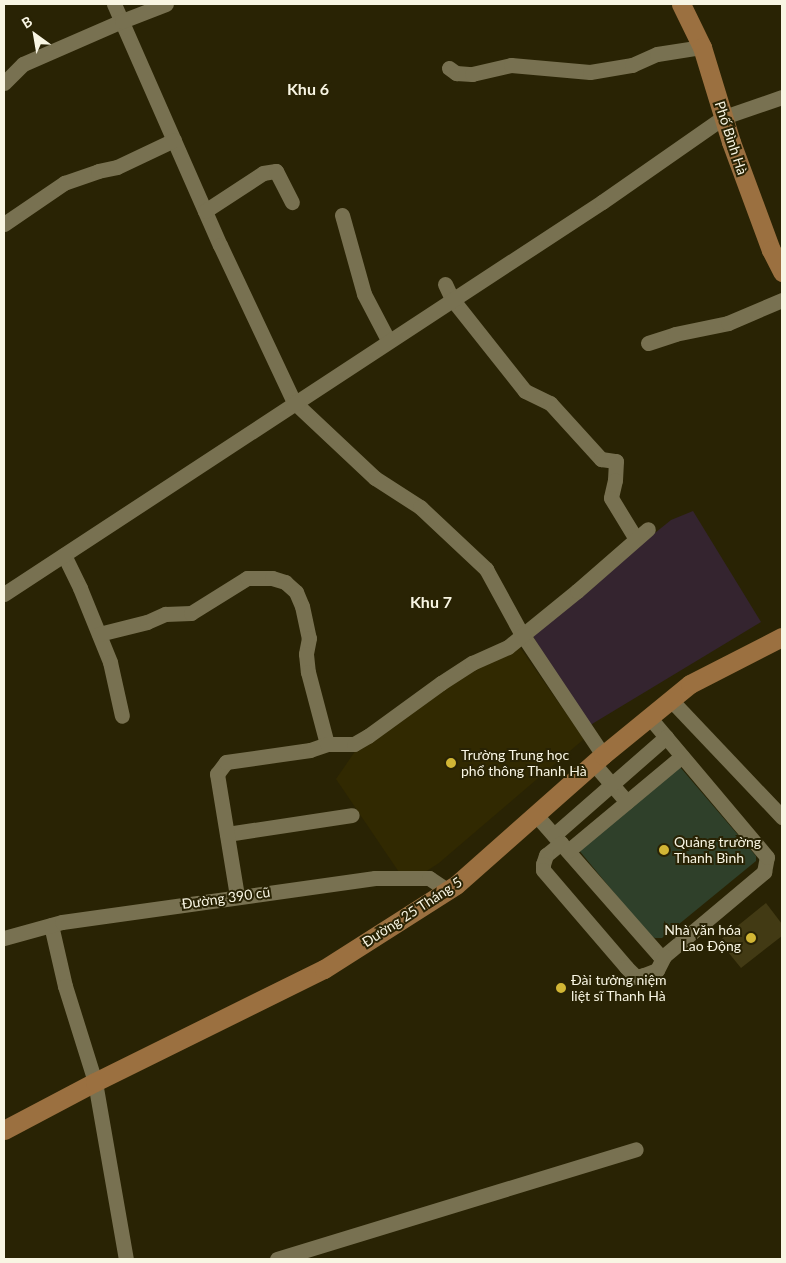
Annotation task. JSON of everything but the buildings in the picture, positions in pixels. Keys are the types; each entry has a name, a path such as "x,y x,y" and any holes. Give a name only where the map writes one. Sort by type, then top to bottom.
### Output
{"main road":[{"name":"Phố Bình Hà","path":"681,4 702,47 731,142 767,241 782,272"},
{"name":"Đường 25 Tháng 5","path":"4,1130 95,1082 324,969 464,880 598,759 690,684 782,637"}],"street":[{"path":"114,4 205,211 294,402 375,478 420,507 486,569 612,784 627,802"},
{"path":"4,83 23,64 122,20 166,4"},
{"path":"449,68 456,73 472,74 511,65 590,72 632,65 657,54 702,47"},
{"path":"4,594 388,340 602,202 724,117 782,97"},
{"path":"4,224 64,183 117,167 174,140"},
{"path":"205,211 263,173 276,171 292,202"},
{"path":"342,215 364,294 388,340"},
{"path":"238,896 217,774 226,762 310,750 327,744 354,744 472,663 508,647 642,534 610,498 615,480 616,460 600,459 550,403 525,391 452,299 445,284"},
{"path":"648,343 675,334 728,323 782,300"},
{"path":"64,555 110,662 122,716"},
{"path":"99,634 147,622 165,614 191,613 247,578 272,578 284,582 296,592 302,606 309,638 306,654 308,672 327,744"},
{"path":"670,700 782,817"},
{"path":"649,717 666,737 682,756 767,857 764,872 664,956 657,970 636,977 543,870 543,864 546,855 561,843 627,802 682,756"},
{"path":"561,843 612,784 666,737"},
{"path":"227,834 352,815"},
{"path":"536,815 659,955 664,956"},
{"name":"Đường 390 cũ","path":"4,938 51,925 238,896 375,878 429,878 447,890"},
{"path":"51,925 65,986 95,1082 126,1259"},
{"path":"277,1259 636,1149"}],"shaded area":[{"path":"693,511 761,622 587,727 531,633 671,520"},
{"name":"Trường Trung học phổ thông Thanh Hà","path":"519,646 584,739 439,863 407,884 336,779 358,747 462,677"}],"green space":[{"path":"680,767 756,856 756,861 662,938 655,938 648,934 578,849"}],"place":[{"name":"Trường Trung học phổ thông Thanh Hà","path":"451,763"},
{"name":"Quảng trường Thanh Bình","path":"664,850"},
{"name":"Nhà văn hóa Lao Động","path":"751,938"},
{"name":"Đài tưởng niệm liệt sĩ Thanh Hà","path":"561,988"}],"district":[{"name":"Khu 6","path":"308,89"},
{"name":"Khu 7","path":"431,602"}]}
